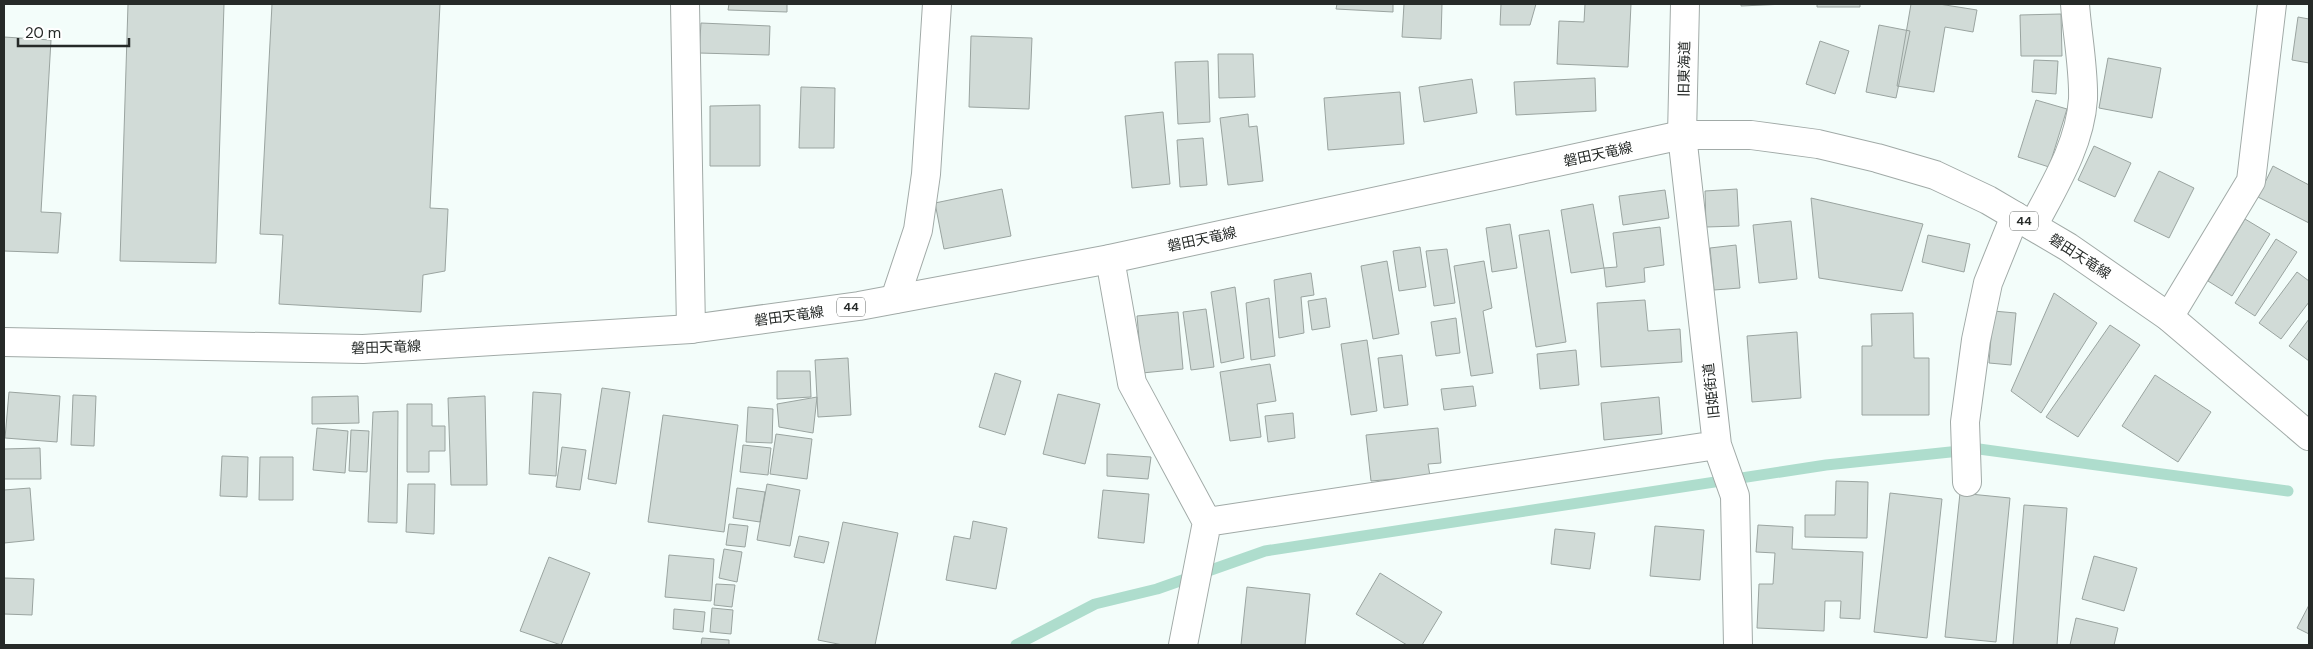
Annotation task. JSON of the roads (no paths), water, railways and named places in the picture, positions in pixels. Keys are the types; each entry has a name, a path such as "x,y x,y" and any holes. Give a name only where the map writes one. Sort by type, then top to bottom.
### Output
{"street":[{"path":"685,4 691,330"},
{"path":"895,299 919,220 926,174 937,4"},
{"name":"旧東海道","path":"1682,135 1685,4"},
{"path":"1967,482 1965,422 1976,340 1988,284 2024,221 2062,171 2078,132 2083,98 2075,4"},
{"path":"2169,317 2251,181 2272,4"},
{"name":"磐田天竜線","path":"4,342 363,349 691,330 895,299 1110,259 1682,135 1751,135 1818,144 1877,158 1934,175 1988,200 2068,247 2169,317 2309,436"},
{"name":"旧姫街道","path":"1682,135 1717,445 1735,496 1738,645"},
{"path":"1110,259 1132,383 1207,522 1183,645"},
{"path":"1207,522 1717,445"}],"waterway":[{"path":"1016,645 1095,604 1157,589 1265,551 1826,465 1979,449 2288,491"}]}
